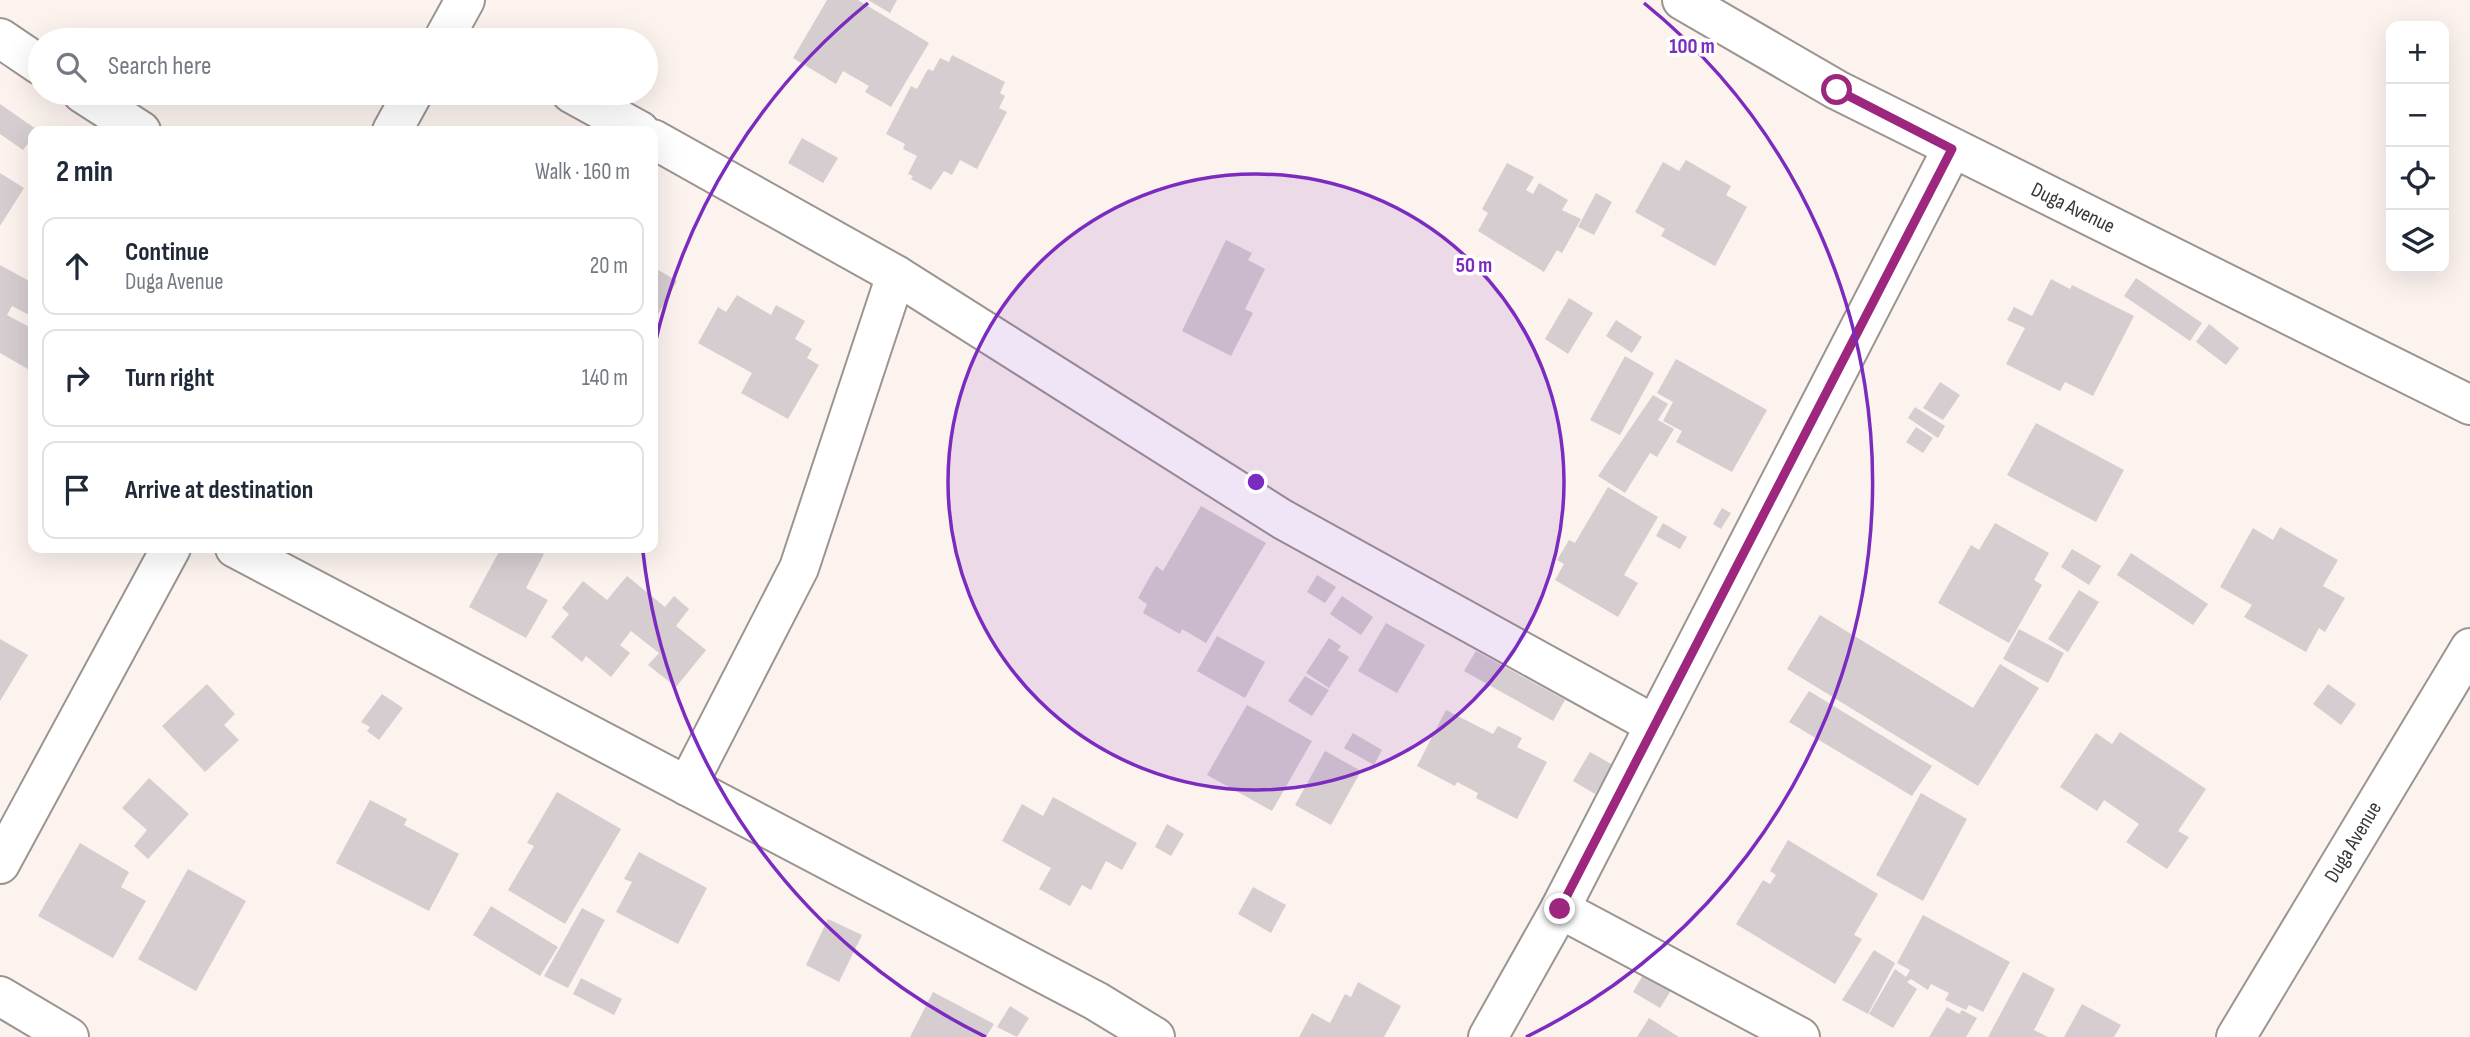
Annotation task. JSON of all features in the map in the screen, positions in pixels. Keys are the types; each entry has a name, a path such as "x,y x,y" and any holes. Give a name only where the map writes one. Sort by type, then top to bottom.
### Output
{"street":[{"name":"Duga Avenue","path":"1682,0 1837,90 2470,405"},
{"path":"0,38 28,57"},
{"path":"101,105 133,126"},
{"path":"394,126 406,105"},
{"path":"593,105 631,126"},
{"path":"658,142 896,275 1282,519 1655,725"},
{"path":"1488,1037 1560,909 1952,149"},
{"path":"687,786 799,568 896,275"},
{"path":"0,864 168,553"},
{"path":"245,553 1096,1001 1155,1037"},
{"name":"Duga Avenue","path":"2236,1037 2470,648"},
{"path":"1560,909 1800,1037"},
{"path":"0,996 69,1037"}],"building":[{"path":"827,0 858,0 929,43 891,107 865,92 869,86 843,71 836,84 793,58"},
{"path":"868,0 897,0 890,13"},
{"path":"952,55 1005,82 1000,93 1005,96 999,108 1007,112 977,169 960,160 952,175 944,171 931,190 911,179 913,176 908,174 917,156 903,149 905,144 886,134 911,86 917,89 928,69 933,71 940,58 949,62"},
{"path":"0,104 32,126 28,126 28,144 23,150 0,134"},
{"path":"802,138 838,158 823,183 788,163"},
{"path":"1686,160 1731,186 1726,195 1747,207 1715,266 1661,236 1665,229 1635,212 1663,162 1679,171"},
{"path":"1507,163 1534,177 1526,190 1533,194 1539,183 1568,200 1562,210 1581,219 1562,253 1557,250 1544,272 1478,231 1488,213 1482,209"},
{"path":"0,173 24,188 0,226"},
{"path":"1596,193 1612,202 1594,235 1578,227"},
{"path":"1226,240 1252,253 1248,260 1265,269 1245,309 1253,313 1231,356 1182,331"},
{"path":"0,265 28,280 28,314 12,306 7,315 28,326 28,369 0,353"},
{"path":"658,270 677,281 658,314"},
{"path":"2136,278 2202,323 2190,341 2124,296"},
{"path":"2051,279 2070,289 2072,285 2134,316 2093,396 2065,382 2060,391 2006,364 2025,328 2007,320 2014,307 2032,316"},
{"path":"737,295 771,315 776,305 805,321 795,339 812,349 807,358 819,365 788,419 741,393 752,373 698,343 718,307 726,312"},
{"path":"1569,298 1593,313 1568,354 1545,339"},
{"path":"1616,320 1642,337 1632,353 1606,336"},
{"path":"2209,324 2239,348 2226,365 2196,342"},
{"path":"1625,356 1654,373 1620,435 1590,420"},
{"path":"1676,359 1767,410 1732,472 1676,442 1682,431 1663,421 1673,402 1657,393"},
{"path":"1940,382 1960,395 1943,420 1923,408"},
{"path":"1653,395 1668,404 1658,420 1674,429 1657,457 1650,453 1625,493 1598,476"},
{"path":"1915,407 1945,426 1938,438 1908,418"},
{"path":"2036,423 2124,470 2096,522 2007,475"},
{"path":"1916,427 1933,438 1923,453 1906,442"},
{"path":"1608,487 1658,517 1624,575 1638,583 1618,617 1555,580 1564,564 1557,560 1569,540 1575,543"},
{"path":"1201,506 1266,543 1206,643 1182,629 1180,634 1143,613 1147,604 1138,598 1156,566 1163,571"},
{"path":"1722,508 1731,513 1721,529 1713,524"},
{"path":"1663,523 1687,537 1680,549 1656,536"},
{"path":"1995,523 2049,553 2034,580 2042,585 2009,643 1938,603 1971,545 1979,550"},
{"path":"2280,527 2338,560 2323,586 2345,598 2325,632 2319,628 2306,652 2244,617 2252,605 2220,587 2253,528 2273,540"},
{"path":"2072,549 2101,566 2089,585 2061,567"},
{"path":"498,553 544,554 526,588 548,600 526,638 469,607"},
{"path":"2131,553 2208,604 2193,625 2117,575"},
{"path":"1317,575 1336,587 1325,603 1307,592"},
{"path":"627,576 665,607 674,596 689,609 676,626 706,650 676,687 648,665 659,653 631,631 620,645 630,653 611,677 586,656 582,662 551,637 569,614 562,608 583,581 607,600"},
{"path":"2079,590 2099,602 2068,652 2048,639"},
{"path":"1342,596 1373,617 1361,635 1330,614"},
{"path":"1820,615 1973,708 2000,664 2039,688 1978,786 1787,669"},
{"path":"1386,623 1425,645 1397,693 1358,671"},
{"path":"2019,629 2064,653 2048,683 2003,659"},
{"path":"1217,636 1265,662 1245,698 1197,671"},
{"path":"1329,638 1341,646 1338,650 1349,657 1329,688 1306,673"},
{"path":"0,639 28,655 0,701"},
{"path":"1476,651 1565,700 1553,721 1464,671"},
{"path":"1305,676 1329,690 1312,716 1288,701"},
{"path":"207,684 235,714 224,725 239,740 205,772 162,726"},
{"path":"2328,684 2356,704 2341,725 2313,704"},
{"path":"1809,691 1932,766 1912,796 1789,722"},
{"path":"382,694 403,708 379,740 367,731 370,727 361,722"},
{"path":"1247,705 1312,741 1272,811 1207,775"},
{"path":"1446,710 1493,734 1498,726 1522,738 1517,747 1547,762 1517,819 1476,798 1478,793 1457,782 1455,786 1417,766"},
{"path":"2120,732 2206,789 2178,831 2189,837 2167,869 2126,842 2139,824 2104,800 2097,811 2060,787 2096,733 2112,744"},
{"path":"1353,733 1382,750 1374,765 1344,748"},
{"path":"1325,751 1361,771 1331,825 1295,805"},
{"path":"1590,752 1613,765 1595,794 1573,781"},
{"path":"149,778 189,814 148,859 134,846 147,830 122,808"},
{"path":"557,792 621,829 565,924 508,890 534,846 527,843"},
{"path":"1921,793 1967,819 1923,901 1876,875"},
{"path":"1053,797 1137,843 1122,870 1106,861 1091,890 1082,885 1070,906 1039,889 1051,868 1002,841 1022,804 1043,816"},
{"path":"370,800 407,819 404,825 459,854 429,911 336,863"},
{"path":"1167,824 1184,834 1171,856 1155,847"},
{"path":"1788,840 1878,894 1854,935 1862,939 1835,984 1736,924 1763,880 1770,884 1776,875 1770,871"},
{"path":"80,843 129,872 121,887 146,901 113,958 38,916"},
{"path":"639,852 707,888 678,944 616,912 632,882 624,879"},
{"path":"188,869 246,901 196,991 138,959"},
{"path":"1253,887 1286,905 1271,933 1238,914"},
{"path":"491,906 558,947 540,976 473,935"},
{"path":"582,908 605,920 568,988 544,976"},
{"path":"1923,915 2010,962 1983,1012 1969,1005 1966,1010 1945,1000 1949,993 1931,984 1928,990 1911,979 1907,982 1917,989 1893,1028 1869,1014 1895,969 1906,977 1910,970 1897,963"},
{"path":"828,919 862,935 839,982 806,965"},
{"path":"1874,950 1895,963 1868,1014 1842,1000"},
{"path":"1648,967 1675,984 1660,1008 1633,992"},
{"path":"2023,972 2055,989 2034,1030 2048,1037 1988,1037"},
{"path":"581,978 622,999 614,1015 573,994"},
{"path":"1358,982 1401,1006 1384,1037 1299,1037 1312,1013 1330,1023 1345,994 1351,997"},
{"path":"933,992 994,1024 986,1037 910,1037"},
{"path":"2082,1004 2121,1025 2114,1037 2064,1037"},
{"path":"1010,1006 1029,1018 1017,1037 997,1027"},
{"path":"1947,1007 1959,1014 1962,1010 1977,1018 1966,1037 1929,1037"},
{"path":"1649,1018 1679,1037 1637,1037"}],"route":[{"path":"1560,909 1952,149 1837,90"}]}
